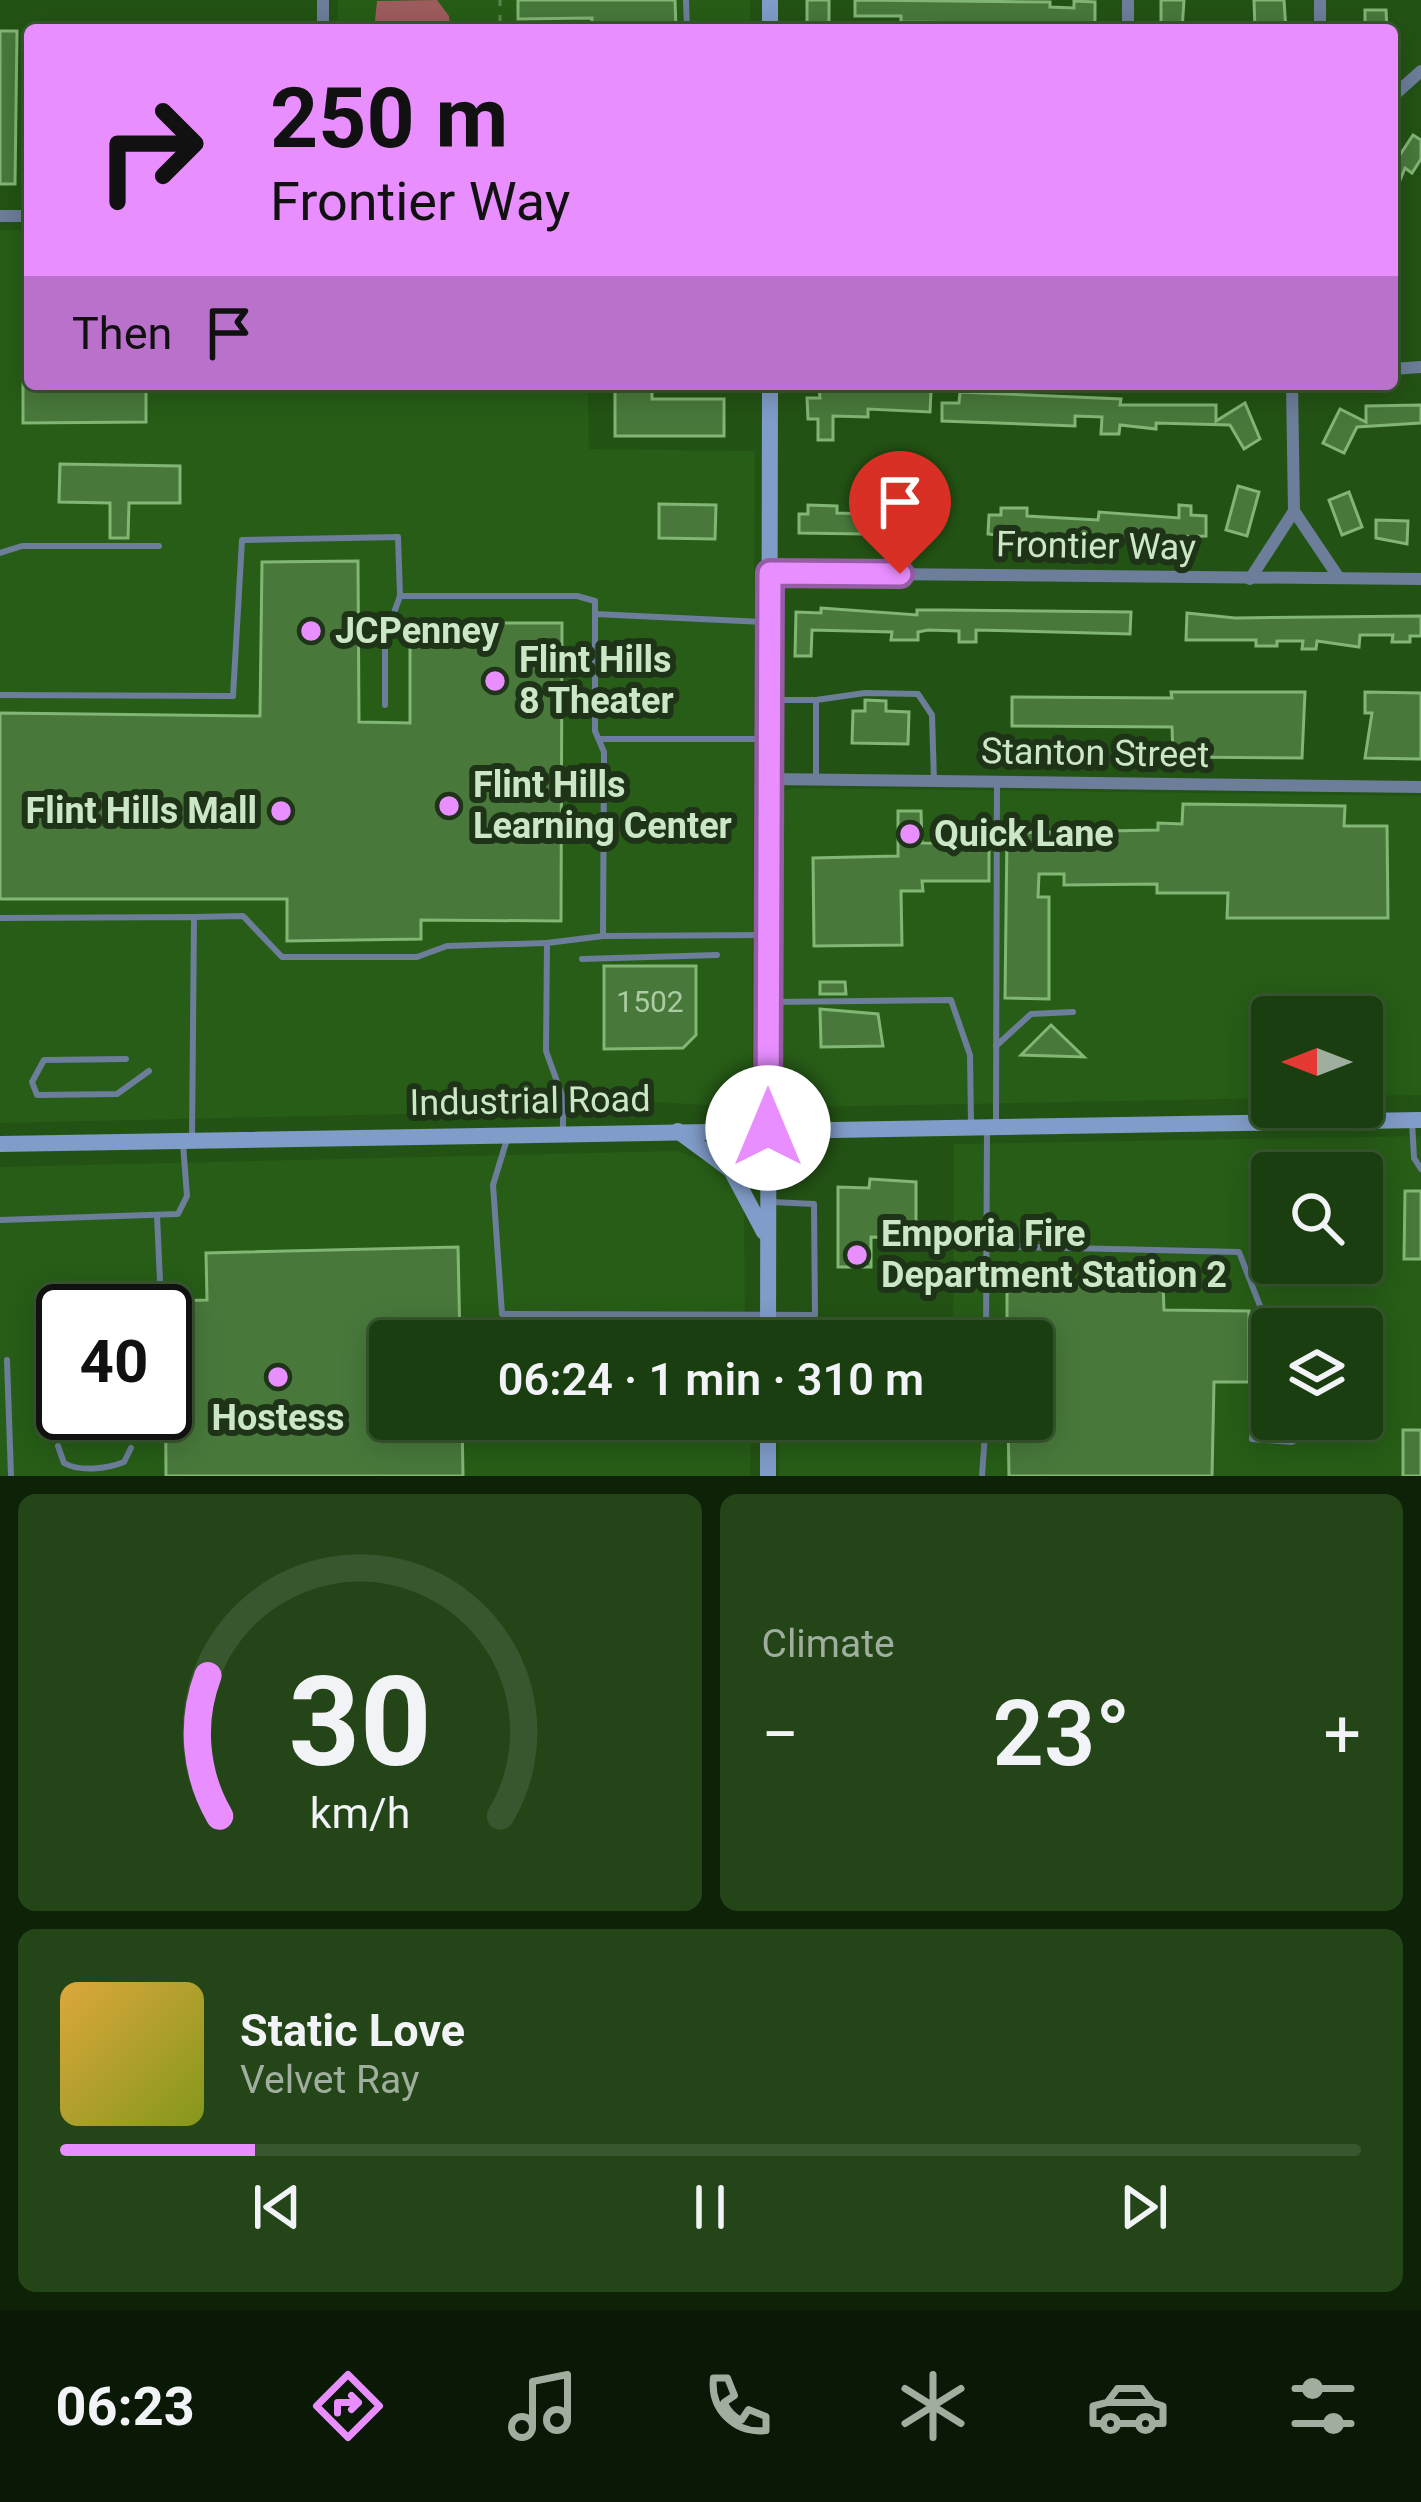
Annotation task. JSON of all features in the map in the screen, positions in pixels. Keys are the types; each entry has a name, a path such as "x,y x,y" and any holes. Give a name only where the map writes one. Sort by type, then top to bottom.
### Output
{"main road":[{"path":"768,1320 770,390"},
{"name":"Industrial Road","path":"0,1144 1417,1120"},
{"path":"677,1131 731,1171 769,1245"},
{"path":"768,1440 768,1476"}],"street":[{"path":"1398,91 1421,70"},
{"path":"1292,390 1294,512 1339,578"},
{"path":"1250,579 1294,512"},
{"name":"Frontier Way","path":"770,573 1421,579"},
{"name":"Stanton Street","path":"769,779 1421,787"}],"lane":[{"path":"0,695 233,696 242,540 398,537 400,596 386,638 386,705"},
{"path":"0,553 22,546 159,546"},
{"path":"400,596 583,596 595,601 598,739 604,752 603,936"},
{"path":"595,614 770,622"},
{"path":"769,700 918,694 932,716 934,782"},
{"path":"816,700 816,780"},
{"path":"598,739 769,740"},
{"path":"986,1320 984,1126 996,1046 997,782"},
{"path":"0,918 243,916 282,957 417,957 447,946 547,944 603,936 768,935"},
{"path":"0,1220 178,1214 187,1196 194,917"},
{"path":"547,944 546,1051 563,1098 563,1134"},
{"path":"581,959 717,955"},
{"path":"768,1002 951,1000 964,1026 984,1126"},
{"path":"996,1046 1030,1013 1073,1012"},
{"path":"126,1059 44,1060 32,1082 37,1095 117,1094 149,1072"},
{"path":"1417,1120 1414,1157 1421,1169"},
{"path":"508,1136 493,1185 502,1314 814,1316 814,1204 769,1202"},
{"path":"158,1216 158,1284"},
{"path":"986,1246 1239,1252 1261,1308"},
{"path":"7,1360 10,1476"},
{"path":"982,1476 985,1440"},
{"path":"1265,1440 1295,1440"},
{"path":"58,1446 64,1463 72,1468 112,1467 124,1462 131,1448"}],"shaded area":[{"path":"338,0 750,0 750,24 337,24"},
{"path":"437,0 450,24 375,24 377,1"},
{"name":"Flint Hills Mall","path":"0,230 24,230 24,390 588,390 589,449 755,451 752,1084 746,1101 734,1107 658,1102 479,1106 403,1114 0,1123"},
{"path":"784,791 1421,796 1421,1095 1383,1096 1383,996 1251,996 1251,1098 807,1107 786,1093 780,1072 779,802"},
{"path":"1421,1136 1421,1476 779,1476 779,1440 1053,1440 1053,1320 953,1320 954,1144"},
{"path":"676,1151 719,1166 744,1208 745,1320 369,1320 369,1440 751,1440 750,1476 0,1476 0,1167"}],"building":[{"path":"518,0 675,0 676,24 518,19"},
{"path":"807,0 829,0 829,24 807,24"},
{"path":"855,0 1050,2 1050,7 1074,8 1074,1 1095,2 1093,24 901,22 901,16 855,16"},
{"path":"1161,0 1184,0 1182,24 1161,24"},
{"path":"1254,0 1284,0 1286,24 1255,24"},
{"path":"1365,10 1386,10 1387,24 1365,24"},
{"path":"0,31 17,31 15,184 0,184"},
{"path":"1413,135 1421,140 1421,159 1412,173 1405,168 1398,185 1398,158"},
{"path":"23,384 24,390 146,390 146,422 23,423"},
{"path":"615,390 652,390 652,399 724,399 724,436 615,436"},
{"path":"819,390 931,392 930,412 868,409 868,417 833,416 833,440 818,440 818,419 808,419 807,398 820,398"},
{"path":"960,392 1121,399 1120,405 1216,405 1216,421 1245,403 1260,439 1244,449 1230,425 1156,423 1156,429 1120,425 1119,434 1101,434 1102,417 1075,416 1075,426 942,421 942,403 959,403"},
{"path":"1421,405 1421,423 1357,427 1344,453 1323,443 1340,409 1366,422 1366,406"},
{"path":"60,464 180,466 180,503 129,503 128,538 110,538 110,503 59,502"},
{"path":"1238,486 1259,492 1247,536 1226,530"},
{"path":"1349,492 1362,527 1342,535 1329,500"},
{"path":"659,504 716,505 715,539 659,538"},
{"path":"808,505 837,506 837,513 928,516 928,535 799,533 799,514 808,514"},
{"path":"1179,505 1191,506 1191,515 1206,516 1206,536 1082,539 1026,534 1026,539 988,534 989,515 1001,515 1001,508 1027,508 1027,516 1098,520 1099,512 1179,518"},
{"path":"1376,520 1408,521 1407,544 1376,538"},
{"name":"Flint Hills Mall","path":"358,561 359,722 410,723 410,642 468,643 469,623 562,623 561,921 421,920 421,939 287,941 287,899 0,899 0,713 260,716 262,562"},
{"path":"821,608 917,615 917,610 1131,612 1130,634 976,630 976,642 959,642 959,631 928,630 918,632 918,640 891,640 892,632 812,630 811,656 795,656 796,612 821,613"},
{"path":"1187,613 1235,618 1421,616 1421,636 1410,636 1410,642 1392,642 1393,635 1360,635 1359,647 1317,641 1316,649 1302,649 1303,641 1256,646 1256,640 1186,640"},
{"path":"1171,692 1305,692 1302,758 1173,757 1172,727 1012,726 1012,697 1172,698"},
{"path":"1365,692 1421,693 1421,759 1365,758 1372,713 1365,713"},
{"path":"865,700 886,701 886,711 909,712 908,744 852,743 853,711 865,711"},
{"path":"1183,804 1345,806 1344,826 1387,826 1388,918 1227,918 1228,893 1157,893 1157,884 1064,885 1064,874 1039,874 1038,897 1049,897 1049,999 1005,998 1007,833 1158,830 1158,823 1182,824"},
{"path":"898,811 921,811 922,843 989,844 989,881 922,881 923,891 901,891 902,945 814,946 813,858 898,856"},
{"path":"604,966 696,966 696,1035 683,1048 604,1049"},
{"path":"820,982 845,982 846,994 820,994"},
{"path":"820,1009 878,1014 883,1046 821,1047"},
{"path":"1051,1025 1084,1057 1021,1055"},
{"path":"870,1179 916,1182 916,1238 871,1237 871,1267 838,1267 838,1187 869,1188"},
{"path":"1405,1191 1421,1191 1421,1259 1404,1259"},
{"name":"Hostess","path":"458,1247 460,1320 369,1320 369,1440 462,1440 463,1476 166,1476 166,1440 192,1440 192,1300 207,1300 206,1253"},
{"path":"1007,1281 1163,1284 1164,1310 1249,1311 1249,1382 1214,1382 1212,1476 1009,1476 1008,1440 1053,1440 1053,1320 1007,1320"},
{"path":"1403,1430 1421,1430 1421,1476 1403,1476"}],"place":[{"name":"JCPenney","path":"311,631"},
{"name":"Flint Hills 8 Theater","path":"495,681"},
{"name":"Flint Hills Learning Center","path":"449,806"},
{"name":"Flint Hills Mall","path":"281,811"},
{"name":"Quick Lane","path":"910,834"},
{"name":"Emporia Fire Department Station 2","path":"857,1255"},
{"name":"Hostess","path":"278,1377"}],"route":[{"path":"768,1128 770,573 900,574"}]}
